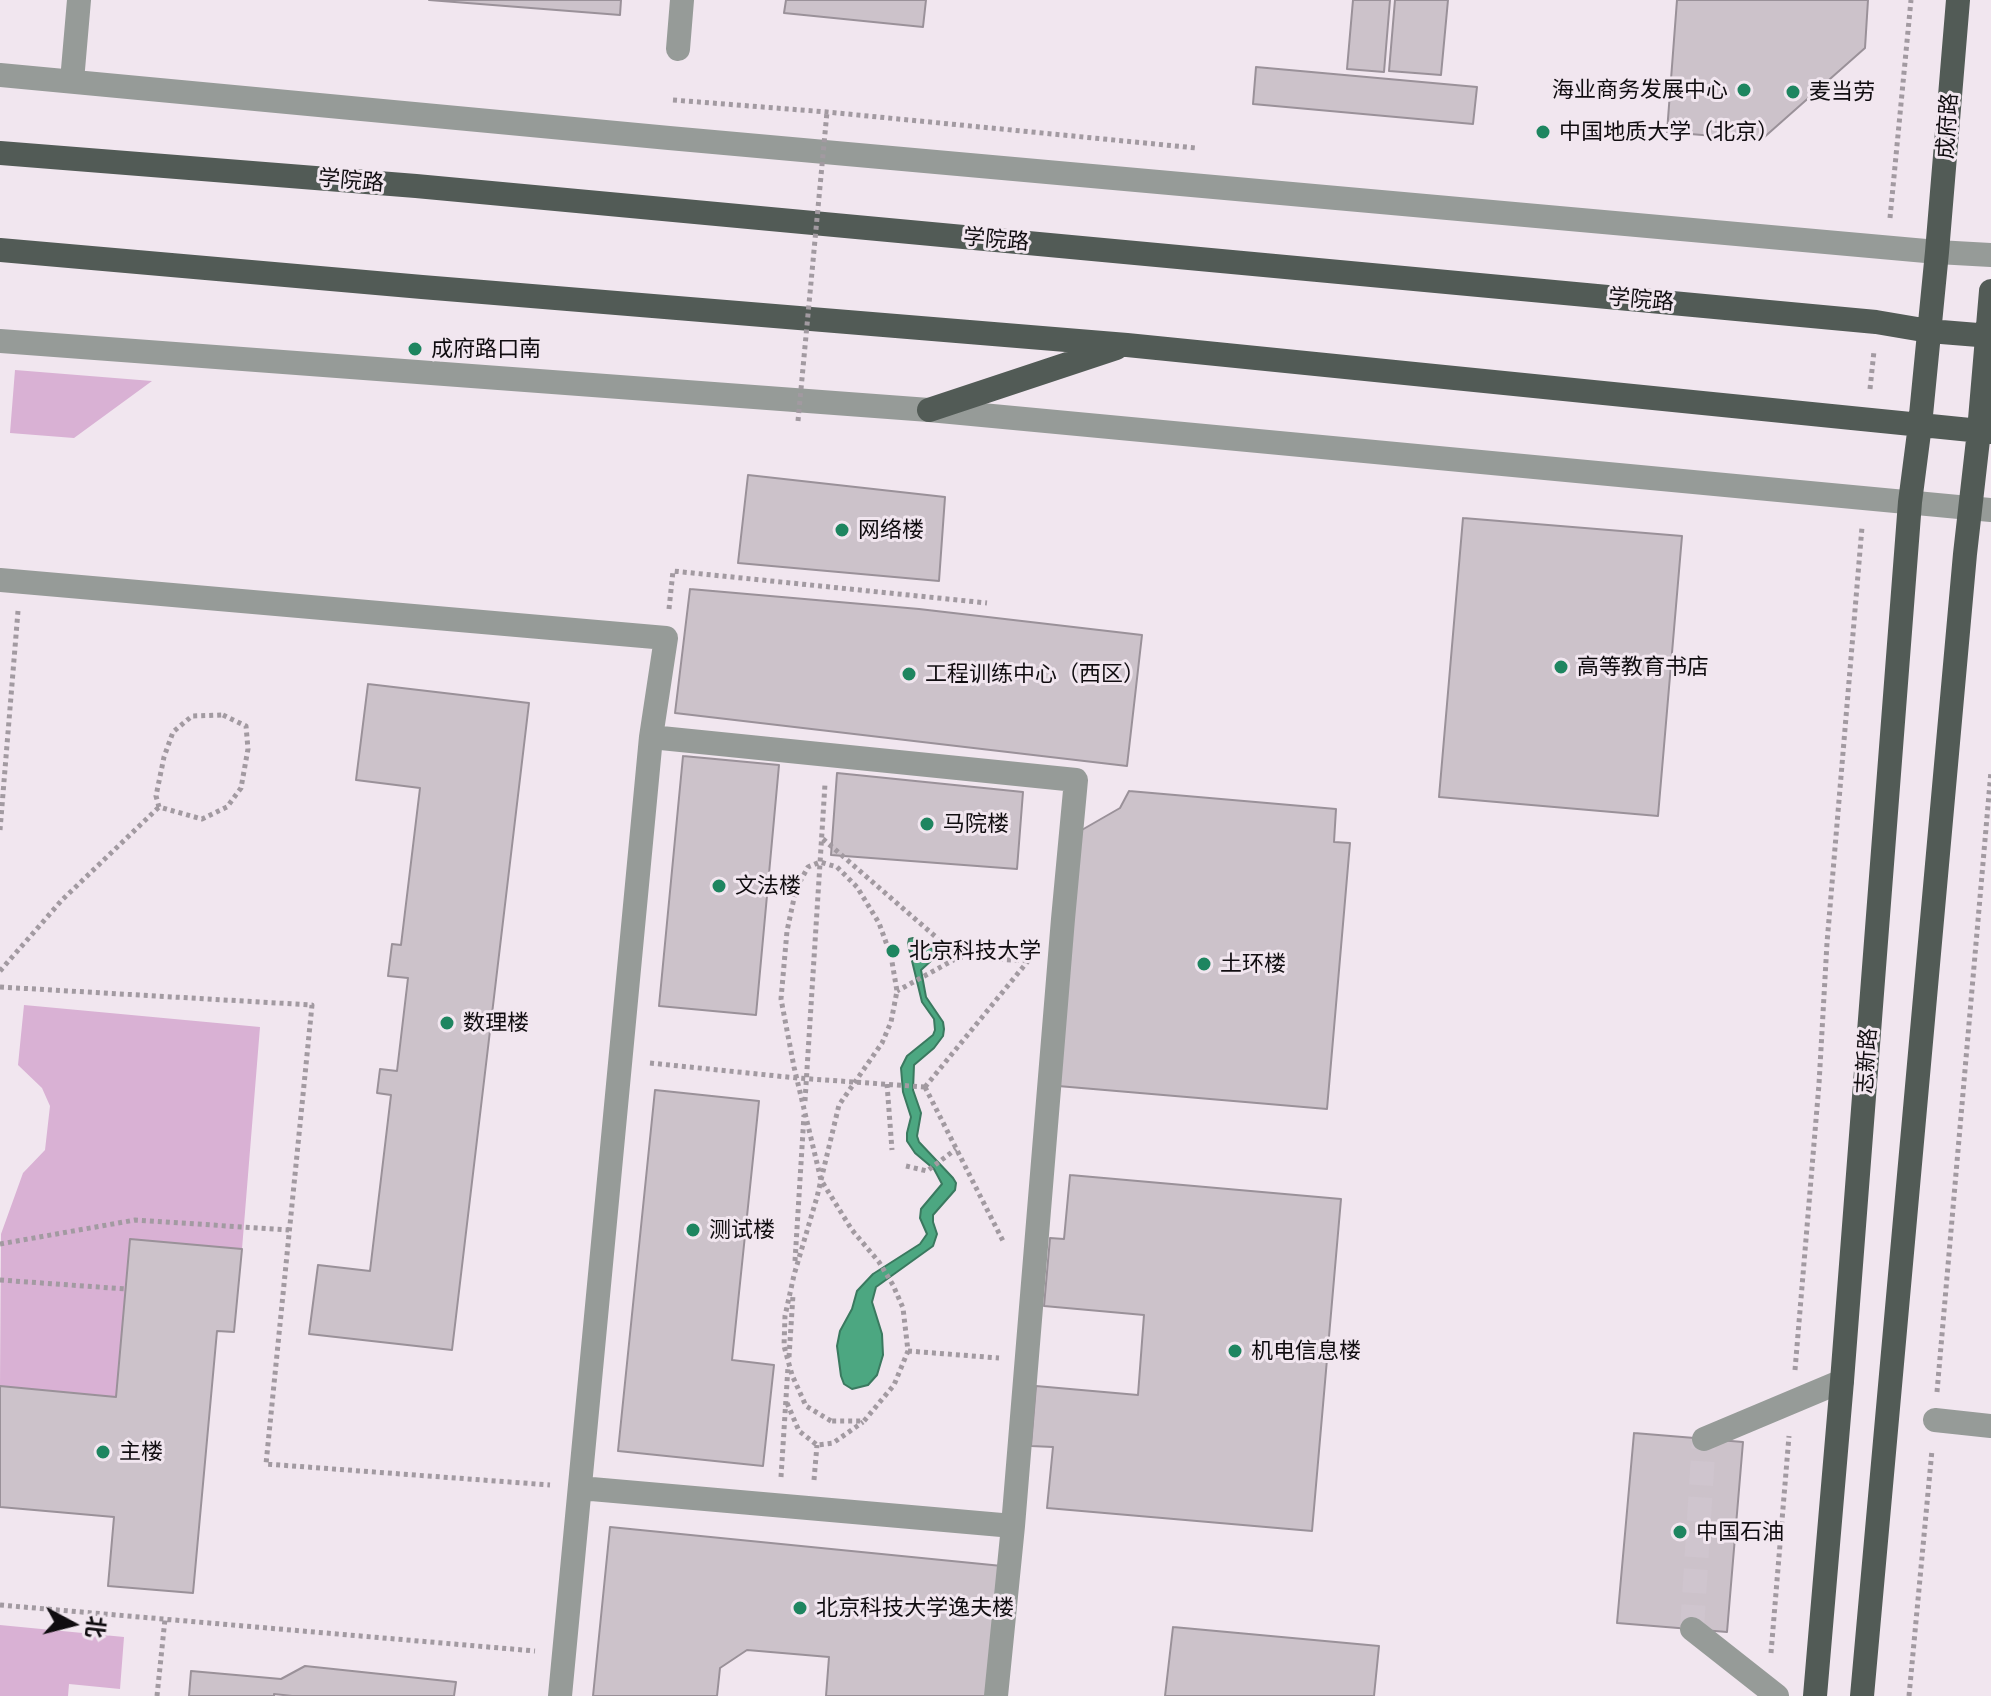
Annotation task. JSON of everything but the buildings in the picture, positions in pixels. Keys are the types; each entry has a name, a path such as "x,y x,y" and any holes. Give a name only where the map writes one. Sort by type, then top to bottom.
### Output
{"main road":[{"name":"成府路","path":"1929,331 1958,0"},
{"name":"学院路","path":"0,153 432,187 1876,322 1988,336"},
{"path":"0,250 1127,345 1985,431"},
{"path":"1862,1696 1980,508 1991,291"},
{"name":"志新路","path":"1815,1696 1910,502 1929,331"},
{"path":"929,410 1127,345"}],"street":[{"path":"72,81 79,0"},
{"path":"678,49 682,0"},
{"path":"0,75 669,138 1991,255"},
{"path":"0,341 929,410 1980,508"},
{"path":"10,581 666,638 651,737 560,1696"},
{"path":"651,737 1076,780 996,1696"},
{"path":"1704,1439 1842,1381"},
{"path":"1935,1420 1991,1426"},
{"path":"580,1488 1013,1526"},
{"path":"1692,1629 1773,1692"}],"path":[{"path":"1887,247 1911,0"},
{"path":"673,100 1196,148"},
{"path":"798,421 827,112"},
{"path":"1867,419 1876,322"},
{"path":"1773,1692 1827,943 1865,499"},
{"path":"666,638 673,571 987,603"},
{"path":"0,830 10,581"},
{"path":"223,715 246,726 248,749 241,788 227,807 202,819 159,807 156,796 173,732 192,716 223,715"},
{"path":"780,1505 827,755"},
{"path":"1909,1696 1991,771"},
{"path":"0,971 62,900 159,807"},
{"path":"822,839 959,957"},
{"path":"788,1361 787,1406 799,1431 817,1445 833,1443 864,1421 894,1385 908,1351 903,1308 893,1285 879,1262 852,1230 821,1180 781,999 787,931 796,889 808,867 820,862 837,867 857,887 879,923 891,956 897,991 891,1022 882,1043 839,1105 821,1180 794,1275"},
{"path":"897,991 959,957 1059,963"},
{"path":"925,1087 1029,961"},
{"path":"0,987 312,1005 266,1464 580,1488"},
{"path":"621,1060 806,1079 925,1087"},
{"path":"887,1084 892,1150"},
{"path":"925,1087 1004,1244"},
{"path":"906,1166 927,1171 956,1149"},
{"path":"0,1244 135,1220 289,1230"},
{"path":"0,1280 126,1289"},
{"path":"908,1351 1026,1360"},
{"path":"788,1361 806,1406 831,1421 864,1421"},
{"path":"0,1605 564,1654"},
{"path":"157,1696 165,1619"}],"shaded area":[{"path":"15,370 152,381 74,438 10,433"},
{"path":"913,938 935,954 921,970 926,997 943,1022 944,1029 934,1048 914,1065 913,1090 921,1113 917,1136 956,1183 955,1190 933,1215 937,1234 933,1246 876,1287 872,1302 882,1334 883,1355 877,1375 868,1385 852,1389 844,1384 841,1376 837,1346 857,1291 873,1274 920,1244 927,1234 920,1218 921,1209 942,1184 934,1169 915,1153 907,1141 911,1117 903,1092 901,1068 907,1056 935,1030 934,1019 922,1002 913,965 908,944 909,939"},
{"path":"24,1005 260,1027 242,1249 116,1397 0,1386 1,1234 23,1173 45,1150 50,1106 42,1088 18,1065"},
{"path":"0,1625 124,1637 120,1689 69,1684 68,1696 0,1696"}],"tunnel":[{"path":"1692,1629 1704,1439"}],"place":[{"name":"海业商务发展中心","path":"1744,90"},
{"name":"麦当劳","path":"1793,92"},
{"name":"中国地质大学（北京）","path":"1543,132"},
{"name":"成府路口南","path":"415,349"},
{"name":"网络楼","path":"842,530"},
{"name":"高等教育书店","path":"1561,667"},
{"name":"工程训练中心（西区）","path":"909,674"},
{"name":"马院楼","path":"927,824"},
{"name":"文法楼","path":"719,886"},
{"name":"北京科技大学","path":"893,951"},
{"name":"土环楼","path":"1204,964"},
{"name":"数理楼","path":"447,1023"},
{"name":"测试楼","path":"693,1230"},
{"name":"机电信息楼","path":"1235,1351"},
{"name":"主楼","path":"103,1452"},
{"name":"中国石油","path":"1680,1532"},
{"name":"北京科技大学逸夫楼","path":"800,1608"}]}
